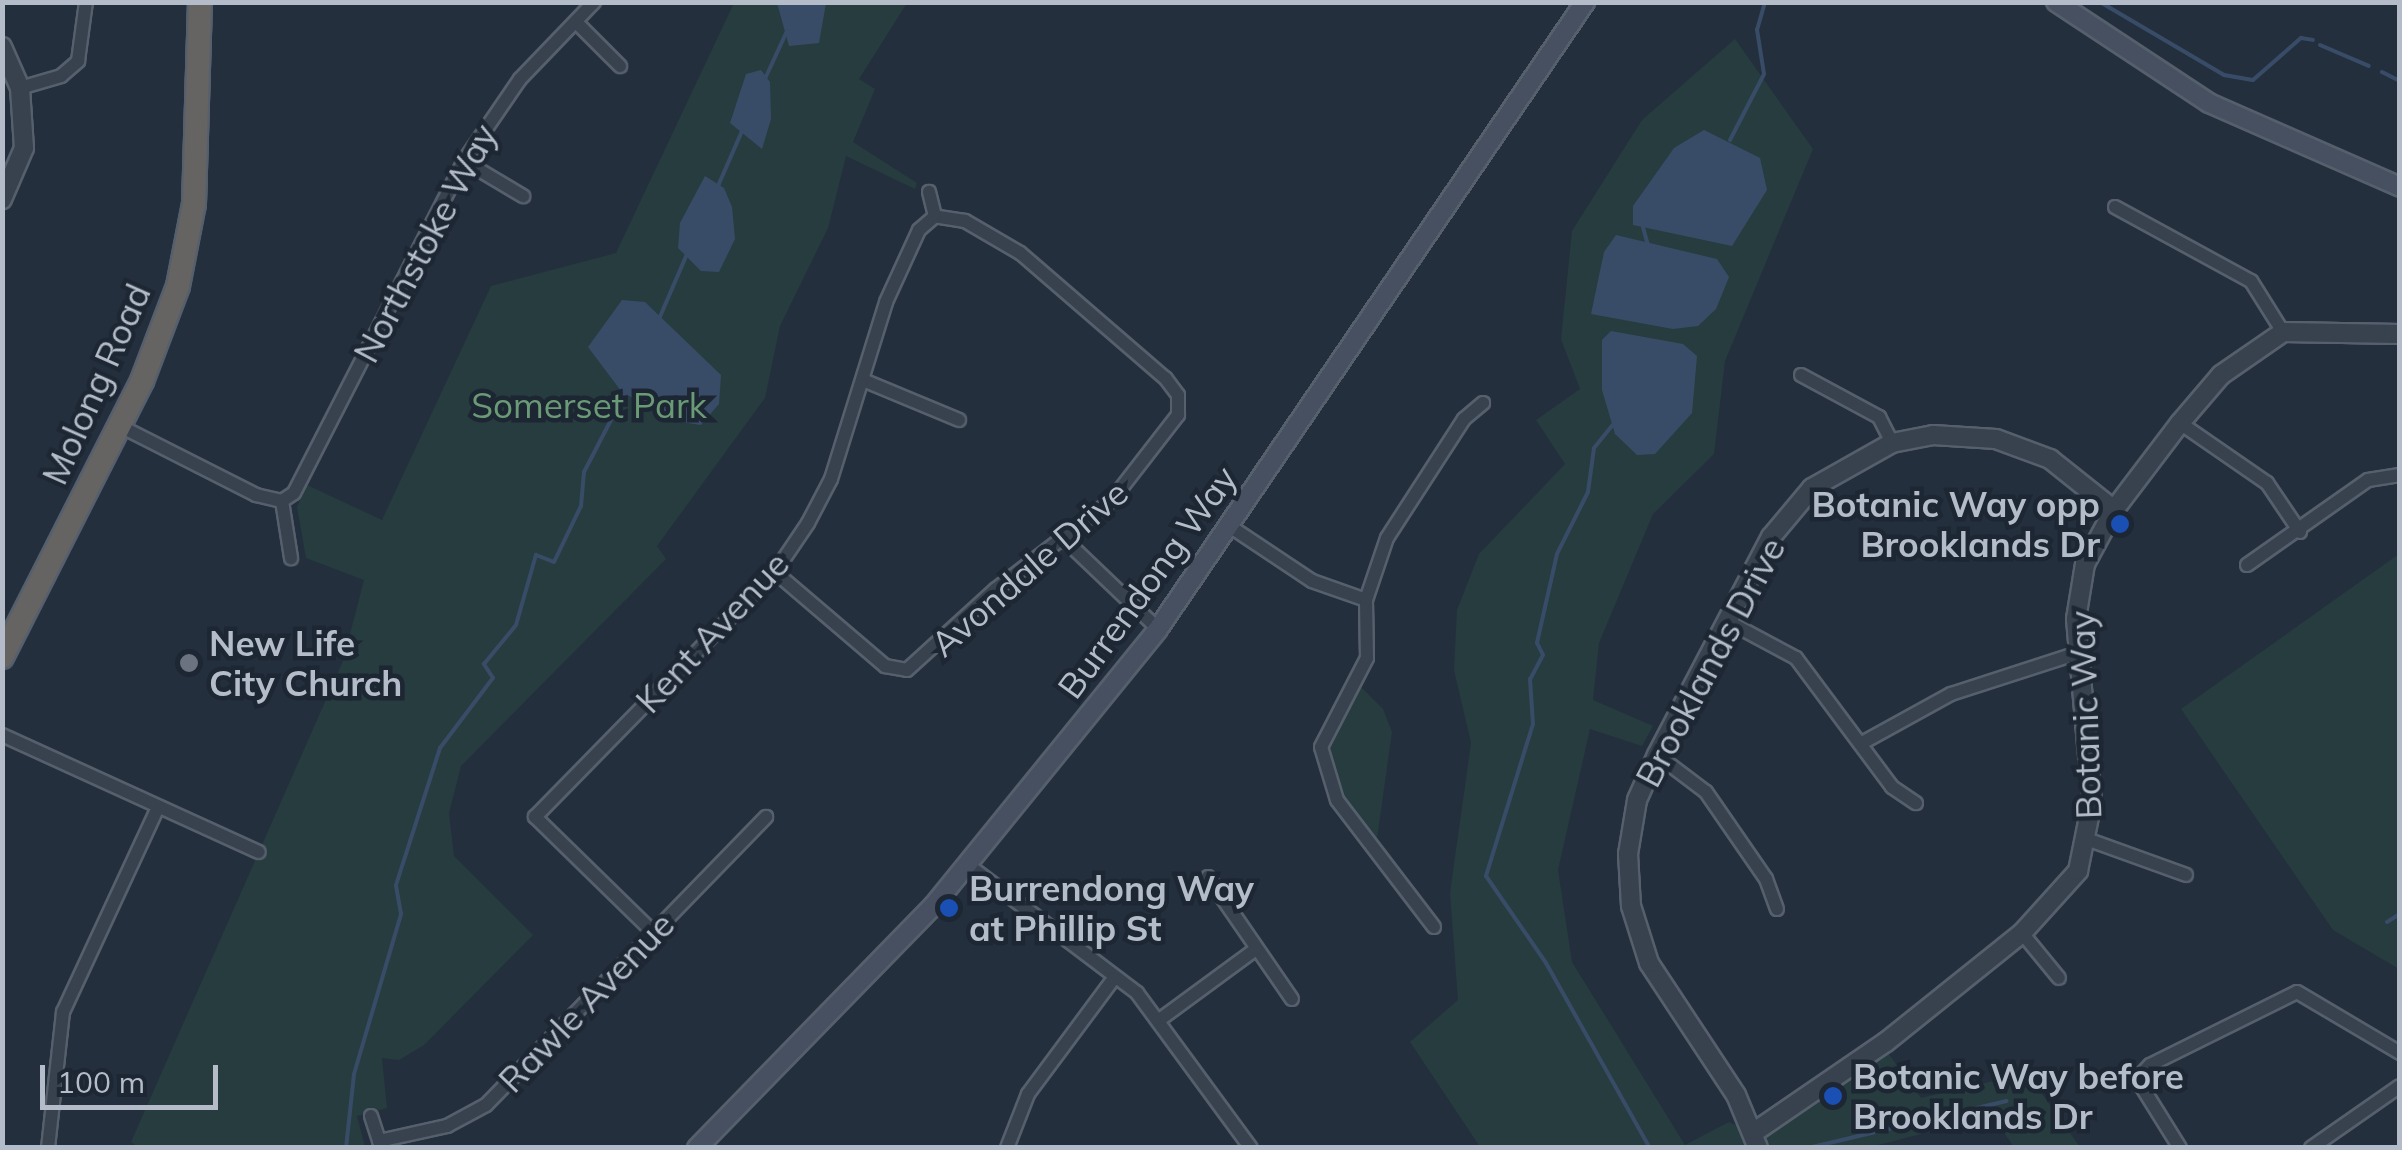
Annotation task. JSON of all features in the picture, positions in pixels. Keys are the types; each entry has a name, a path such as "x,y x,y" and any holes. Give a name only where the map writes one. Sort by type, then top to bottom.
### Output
{"highway":[{"name":"Molong Road","path":"2,658 120,426 161,334 190,234 200,2"}],"main road":[{"name":"Burrendong Way","path":"697,1148 968,864 1158,629 1586,2"},
{"path":"2056,2 2209,103 2400,186"}],"street":[{"path":"20,88 61,76 78,60 86,2"},
{"name":"Northstoke Way","path":"282,501 296,490 464,161 520,79 594,2"},
{"path":"577,22 620,66"},
{"path":"2,47 20,88 24,148 2,198"},
{"path":"464,161 523,196"},
{"path":"929,192 935,216"},
{"path":"2114,206 2252,281 2283,332 2400,334"},
{"name":"Kent Avenue","path":"653,932 535,818 774,572 830,479 886,302 918,230 935,216"},
{"name":"Avondale Drive","path":"774,572 897,672 917,664 996,588 1065,540 1138,473 1178,415 1178,395 1020,253 965,221 935,216"},
{"name":"Botanic Way","path":"1755,1140 2022,933 2078,871 2088,840 2092,802 2078,654 2085,564 2114,510 2180,423 2221,375 2283,332"},
{"path":"1802,375 1879,417 1892,443"},
{"path":"863,380 960,420"},
{"path":"1434,927 1324,774 1321,746 1367,658 1366,600 1408,501 1483,403"},
{"path":"2180,423 2267,483 2300,532"},
{"path":"120,426 282,501 291,558"},
{"name":"Brooklands Drive","path":"1755,1140 1649,963 1631,906 1631,836 1657,756 1771,538 1812,488 1892,443 1934,435 1996,439 2050,459 2114,510"},
{"path":"2247,565 2300,532 2368,480 2400,475"},
{"path":"1231,527 1312,582 1366,600"},
{"path":"1065,540 1158,629"},
{"path":"1728,622 1796,658 1892,787 1916,803"},
{"path":"1862,743 1951,694 2078,654"},
{"path":"2,734 259,852"},
{"path":"1657,756 1706,792 1766,879 1777,909"},
{"path":"48,1148 63,1012 158,807"},
{"name":"Rawle Avenue","path":"371,1116 380,1144 447,1126 486,1106 766,818"},
{"path":"2088,840 2186,875"},
{"path":"968,864 1162,1018 1251,1148"},
{"path":"1208,877 1292,999"},
{"path":"2022,933 2059,978"},
{"path":"1162,1018 1256,949"},
{"path":"1007,1148 1028,1094 1114,978"},
{"path":"2180,1148 2137,1079 2150,1064 2297,992 2400,1053"},
{"path":"2311,1148 2400,1086"}],"green space":[{"name":"Somerset Park","path":"734,3 907,3 859,79 875,89 853,142 917,183 915,189 846,156 828,228 780,326 765,398 657,546 666,559 461,766 449,813 454,856 533,935 424,1045 399,1060 382,1058 387,1108 357,1116 365,1147 140,1148 131,1142 343,661 364,580 306,558 297,507 307,485 382,520 491,286 616,253"},
{"path":"1735,39 1813,149 1725,361 1714,454 1653,514 1599,643 1593,700 1653,726 1642,746 1590,729 1558,870 1572,962 1685,1145 1729,1122 1753,1133 1785,1123 1888,1053 1921,1098 2027,1073 2080,1147 2014,1147 1992,1116 1866,1148 1480,1147 1410,1042 1458,1000 1450,893 1471,743 1454,670 1457,610 1479,554 1565,464 1536,420 1580,389 1561,339 1572,231 1642,120"},
{"path":"2399,554 2399,969 2333,930 2181,709"},
{"path":"1357,683 1383,709 1392,732 1375,853 1337,800 1321,747"}],"water":[{"path":"777,3 826,3 819,43 789,46"},
{"path":"761,70 770,82 771,119 762,149 730,123 746,74"},
{"path":"1704,130 1760,158 1767,190 1732,246 1633,225 1633,206 1674,148"},
{"path":"705,176 724,188 732,207 735,239 719,272 701,271 678,248 680,223"},
{"path":"1616,235 1717,259 1729,277 1716,309 1698,326 1673,329 1591,314 1604,252"},
{"path":"622,300 645,302 721,375 719,404 701,425 668,420 621,391 588,347"},
{"path":"1611,331 1683,344 1697,356 1692,413 1655,454 1637,455 1615,434 1602,390 1602,340"}],"waterway":[{"path":"1730,140 1764,74 1757,30 1765,2"},
{"path":"2100,2 2224,75 2253,80 2301,38 2313,40"},
{"path":"764,81 787,31"},
{"path":"2320,45 2369,66"},
{"path":"2382,72 2400,81"},
{"path":"718,186 742,131"},
{"path":"1643,227 1648,246"},
{"path":"659,319 687,254"},
{"path":"346,1148 354,1074 401,914 396,885 440,748 493,678 484,664 516,625 536,555 554,562 581,506 584,472 626,391"},
{"path":"1615,422 1594,448 1588,492 1557,554 1537,643 1543,655 1530,679 1533,724 1486,876 1546,963 1650,1148"},
{"path":"2387,922 2400,914"},
{"path":"1808,1148 2007,1101"}],"place":[{"name":"Botanic Way opp Brooklands Dr","path":"2120,524"},
{"name":"New Life City Church","path":"189,663"},
{"name":"Burrendong Way at Phillip St","path":"949,908"},
{"name":"Botanic Way before Brooklands Dr","path":"1833,1096"}]}
